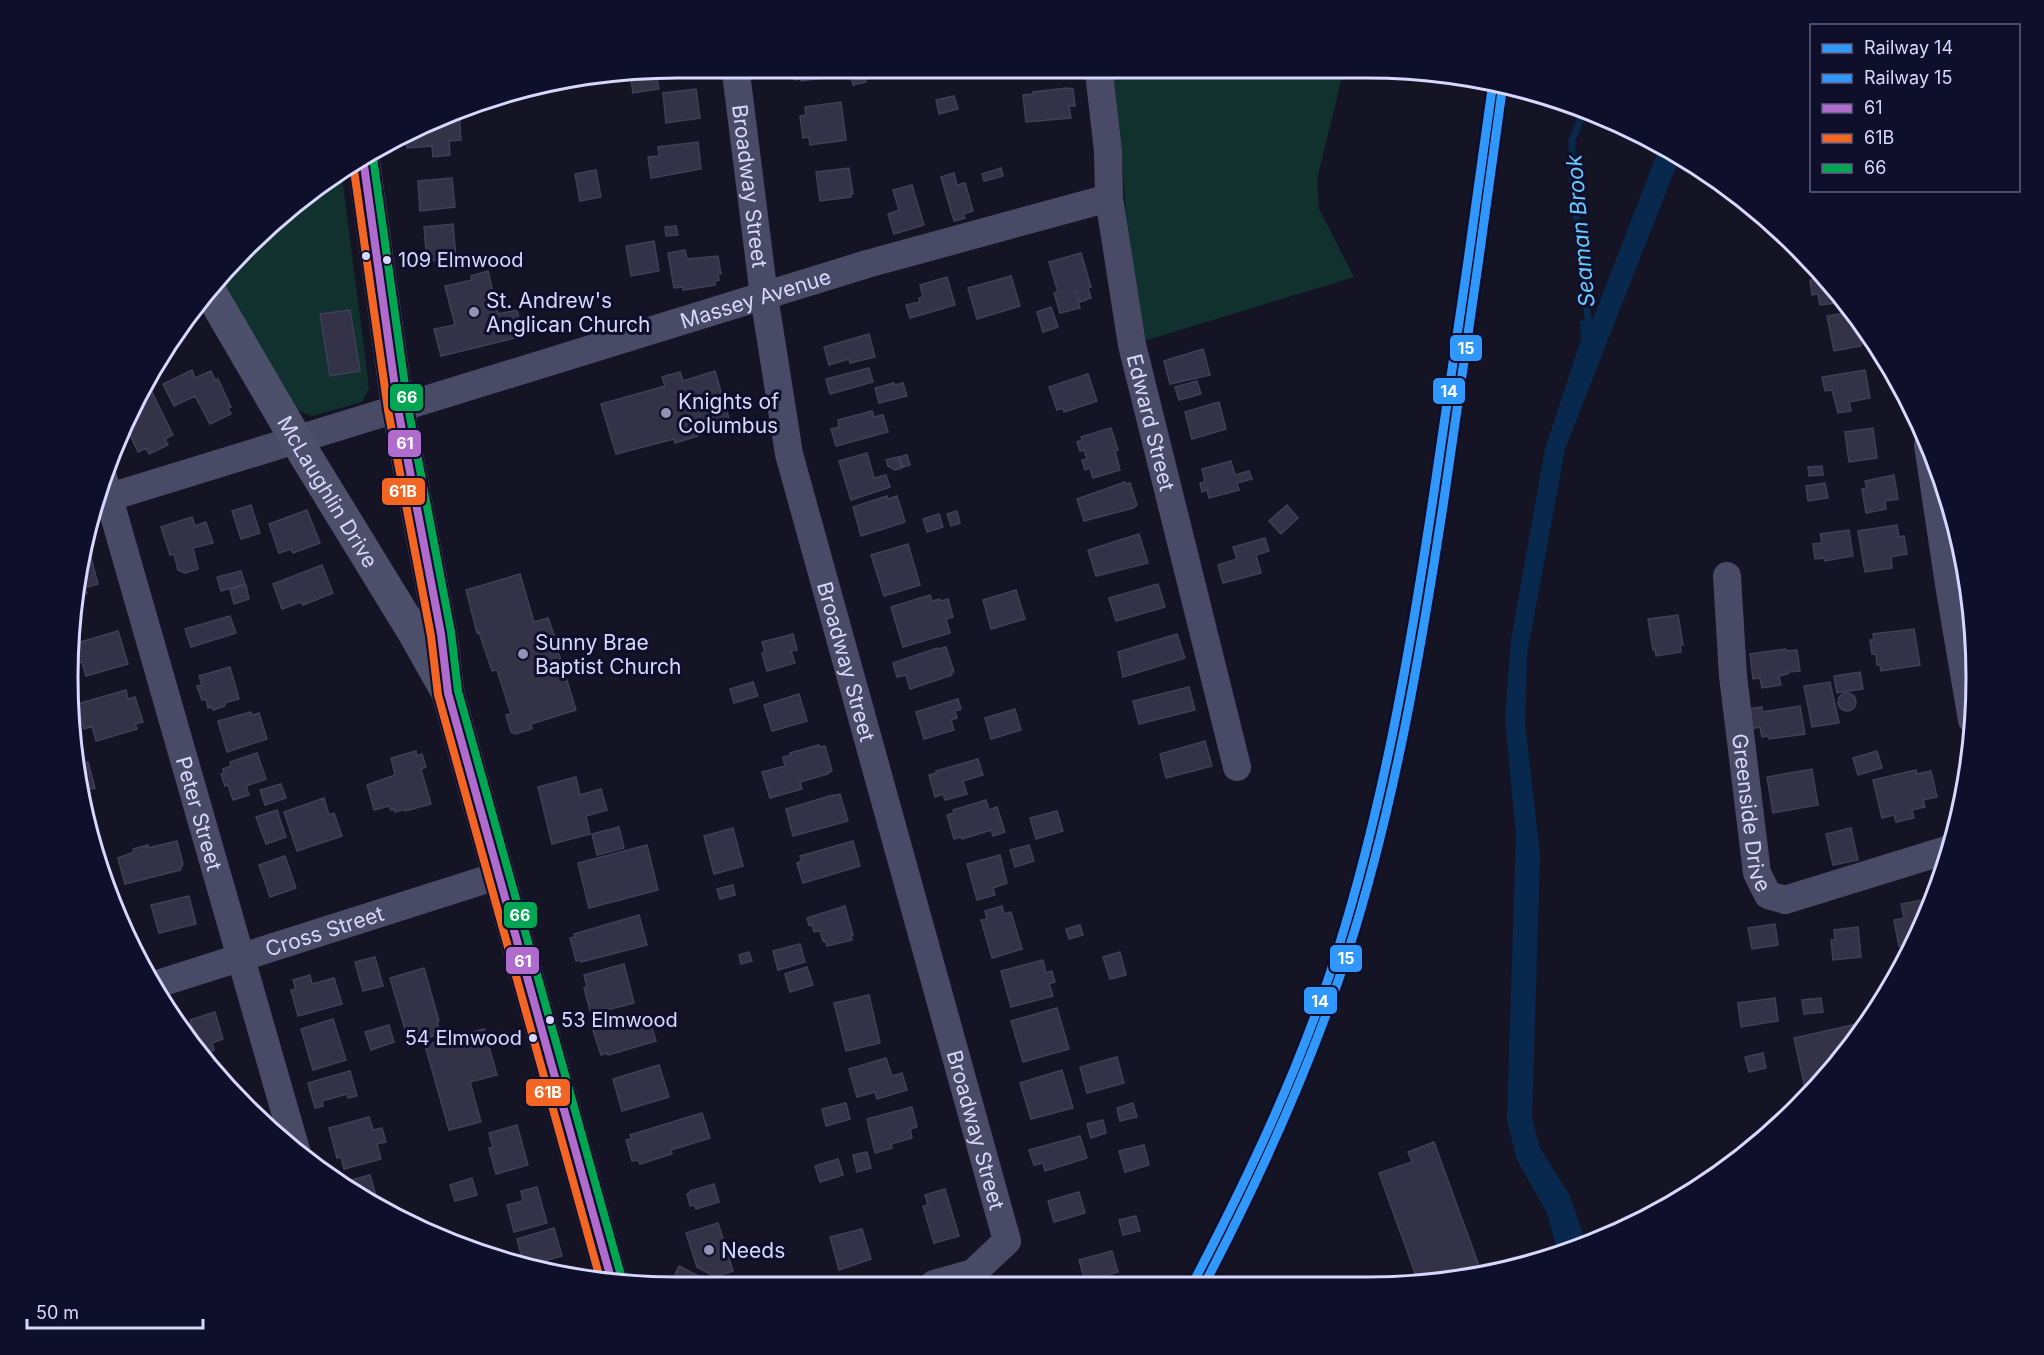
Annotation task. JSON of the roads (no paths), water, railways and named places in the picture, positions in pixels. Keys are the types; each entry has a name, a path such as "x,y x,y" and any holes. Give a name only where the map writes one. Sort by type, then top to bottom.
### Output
{"main road":[{"path":"364,167 398,409 441,634 448,693 497,876 609,1273"},
{"name":"McLaughlin Drive","path":"214,298 448,693"}],"street":[{"name":"Broadway Street","path":"737,78 764,296 789,454 1007,1241 973,1274 961,1277"},
{"name":"Edward Street","path":"1100,78 1108,151 1109,198 1132,345 1237,767"},
{"name":"Massey Avenue","path":"108,490 296,440 867,264 1109,198"},
{"path":"1934,485 1966,684"},
{"name":"Peter Street","path":"105,501 292,1136"},
{"name":"Greenside Drive","path":"1727,576 1733,676 1755,862 1757,873 1768,896 1785,900 1940,852"},
{"name":"Cross Street","path":"162,983 497,876"}],"water":[{"path":"1657,153 1677,165 1565,449 1527,654 1525,723 1540,855 1532,1118 1540,1148 1570,1196 1584,1236 1556,1246 1547,1213 1517,1160 1507,1119 1516,835 1505,718 1511,640 1545,449 1581,340 1580,321 1593,319"}],"waterway":[{"name":"Seaman Brook","path":"1581,118 1572,140 1572,176 1589,327"}],"rail line":[{"name":"14","path":"1196,1277 1254,1161 1308,1033 1339,946 1370,834 1395,721 1416,607 1492,92"},
{"name":"15","path":"1208,1277 1245,1204 1301,1080 1348,952 1379,842 1404,731 1434,562 1502,94"}],"place":[{"name":"109 Elmwood","path":"387,260"},
{"name":"St. Andrew's Anglican Church","path":"474,312"},
{"name":"Knights of Columbus","path":"666,413"},
{"name":"Sunny Brae Baptist Church","path":"523,654"},
{"name":"53 Elmwood","path":"550,1020"},
{"name":"54 Elmwood","path":"533,1038"},
{"name":"Needs","path":"709,1250"}]}
